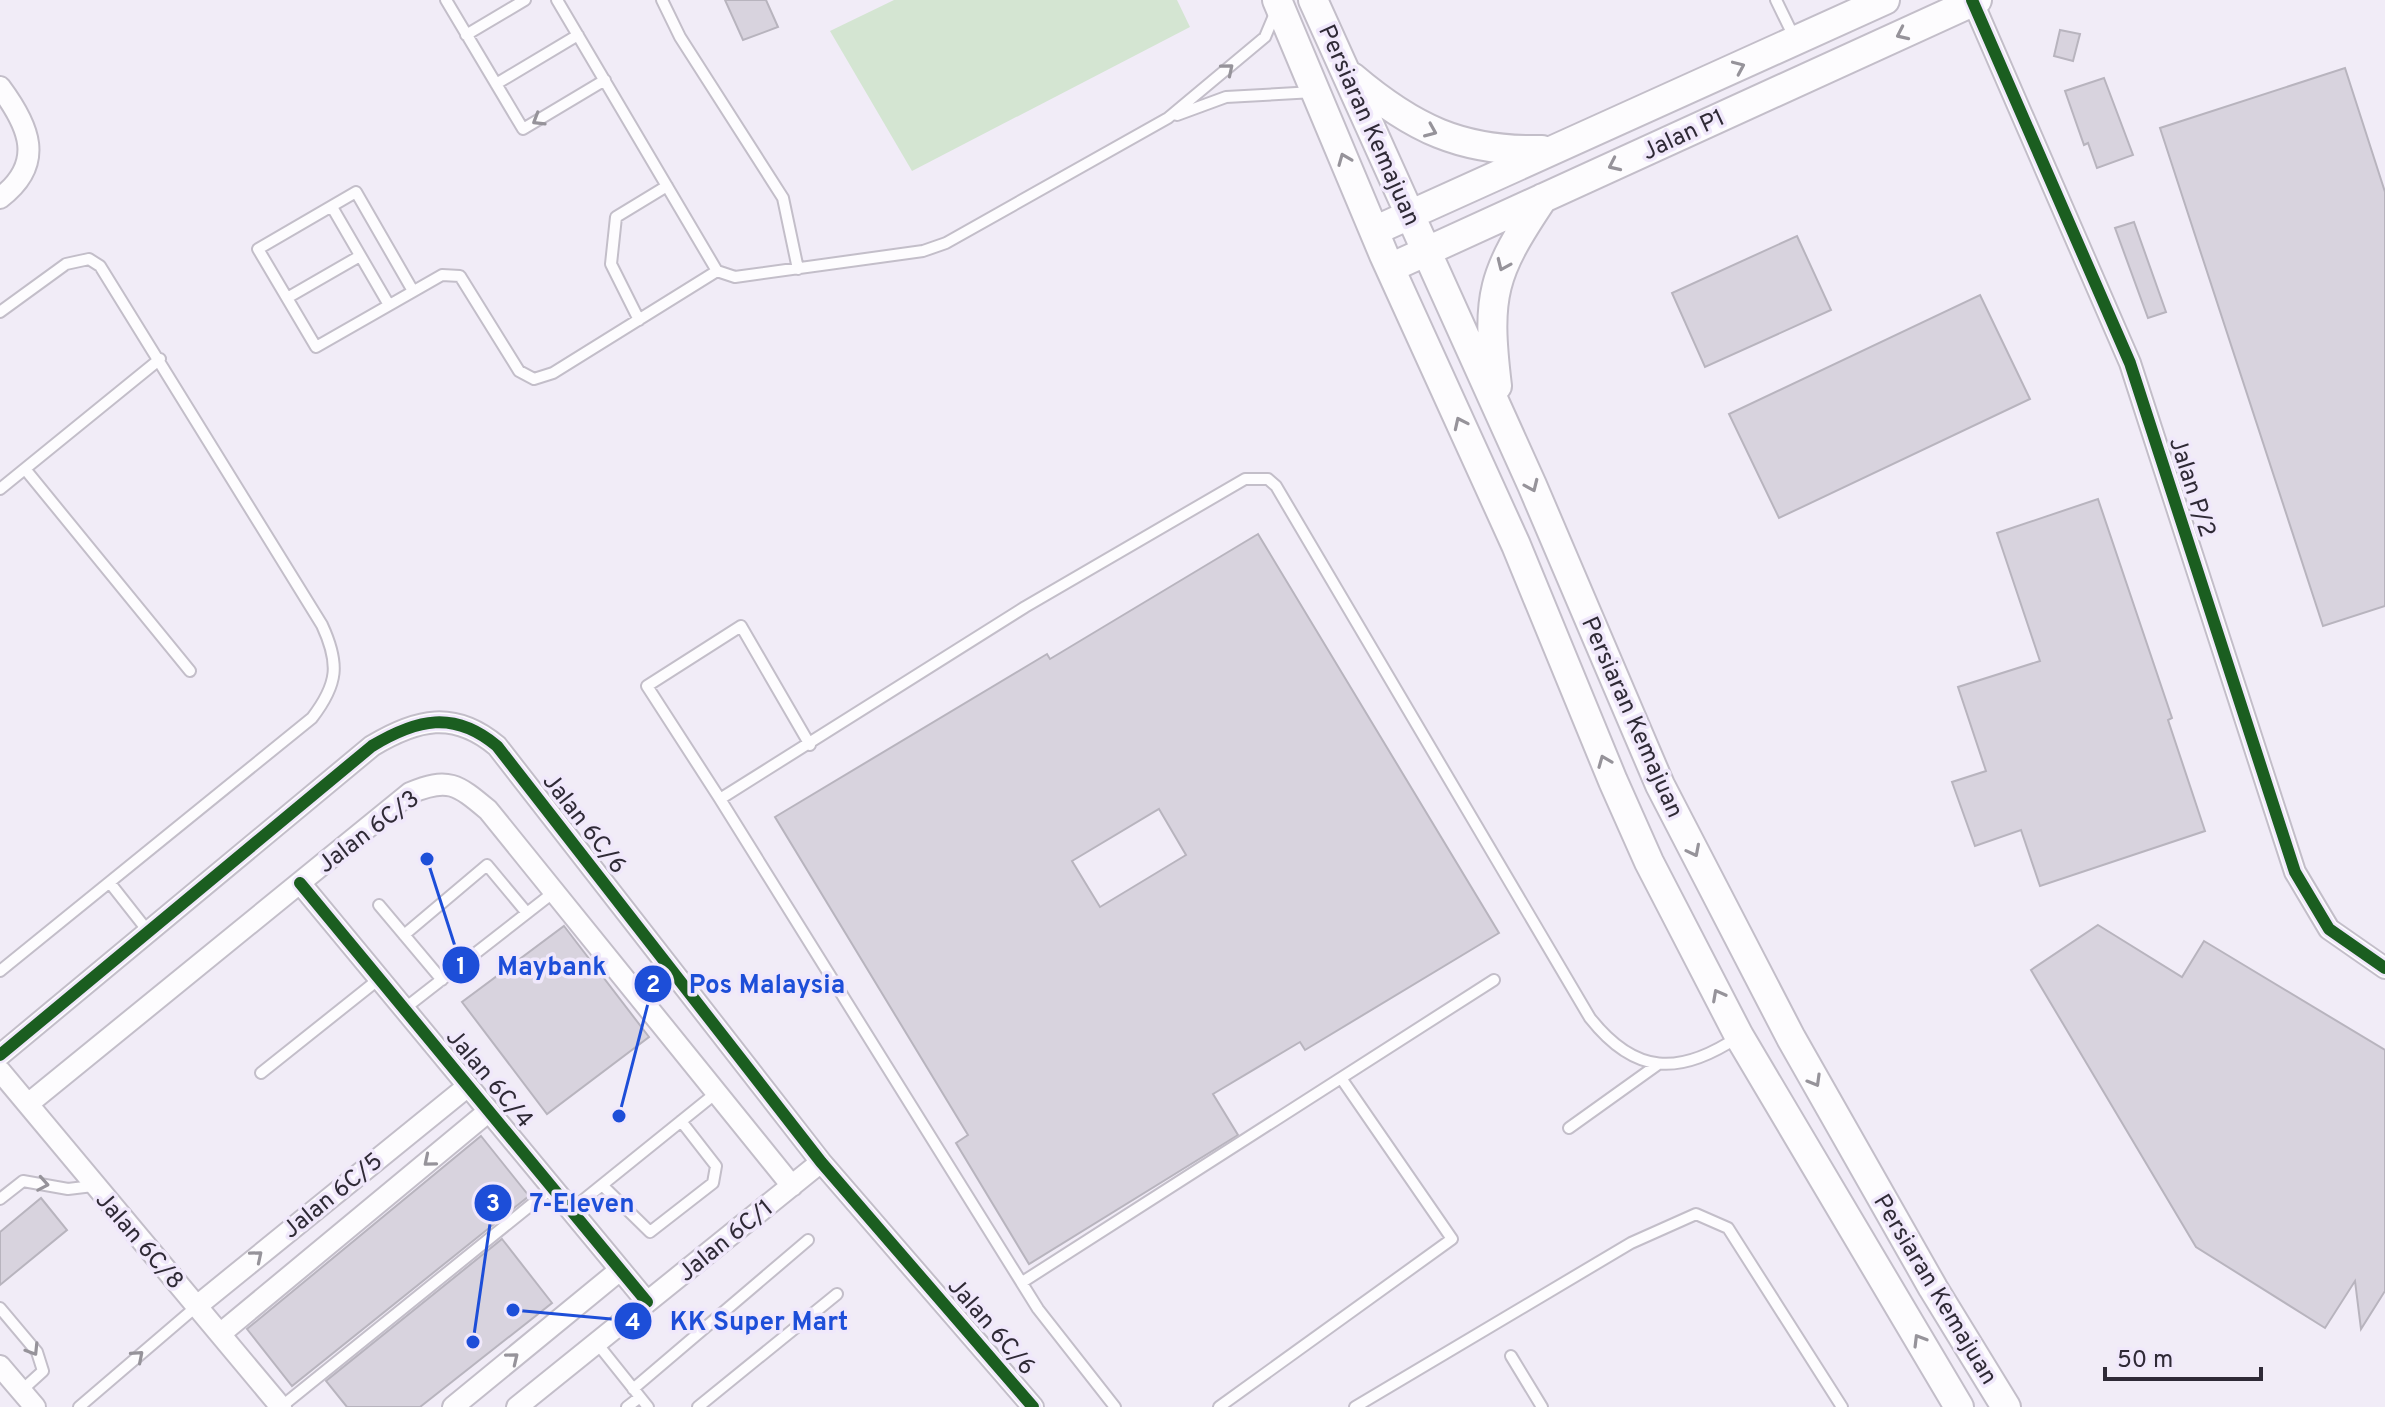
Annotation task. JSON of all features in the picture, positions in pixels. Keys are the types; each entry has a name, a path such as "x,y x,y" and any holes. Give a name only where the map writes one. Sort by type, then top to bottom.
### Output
{"main road":[{"name":"Persiaran Kemajuan","path":"1313,0 1500,415 1660,785 1791,1038 1933,1288 2006,1407"},
{"name":"Jalan P1","path":"1374,231 1885,0"},
{"name":"Jalan P1","path":"1390,268 1974,1"},
{"name":"Persiaran Kemajuan","path":"1278,2 1390,268 1516,545 1613,781 1739,1036 1959,1407"},
{"path":"1345,71 1396,113 1429,131 1482,147 1555,149"},
{"path":"1500,415 1491,327 1494,288 1515,241 1543,198"}],"street":[{"name":"Jalan P/2","path":"1974,1 2130,363 2295,872 2329,929 2385,968"},
{"path":"0,87 25,121 29,154 18,184 0,198"},
{"name":"Jalan 6C/6","path":"0,1055 372,746 397,731 427,722 456,723 479,731 497,746 821,1162 1033,1407"},
{"name":"Jalan 6C/3","path":"28,1104 410,793 436,783 460,787 488,810 792,1186"},
{"name":"Jalan 6C/4","path":"300,883 647,1302"},
{"name":"Jalan 6C/8","path":"0,1071 93,1186 281,1407"},
{"name":"Jalan 6C/5","path":"197,1306 468,1086"},
{"name":"Jalan 6C/5","path":"220,1334 489,1111"},
{"name":"Jalan 6C/1","path":"517,1407 821,1162"},
{"path":"453,1407 620,1270"},
{"path":"0,1366 35,1407"}],"lane":[{"path":"446,0 523,129 605,80"},
{"path":"466,35 525,0"},
{"path":"557,0 717,271 735,277 923,251 946,243 1168,118 1226,97 1316,92"},
{"path":"662,0 680,37 783,198 798,269"},
{"path":"1776,0 1795,41"},
{"path":"1168,118 1265,37 1278,2"},
{"path":"496,84 578,35"},
{"path":"639,320 611,264 616,217 667,186"},
{"path":"413,291 356,192 258,249 316,347 442,275 460,276 519,371 534,379 553,373 717,271"},
{"path":"332,207 389,305"},
{"path":"287,298 360,256"},
{"path":"0,312 66,264 89,259 100,266 322,625 333,649 335,673 327,698 312,718 0,971"},
{"path":"0,489 160,359"},
{"path":"25,469 190,671"},
{"path":"720,799 1025,607 1245,479 1268,479 1276,486 1590,1018 1610,1043 1657,1065 1683,1064 1713,1054 1739,1036"},
{"path":"810,745 741,626 647,686 1024,1281 1038,1309 1115,1407"},
{"path":"404,935 487,865 527,913"},
{"path":"110,883 147,930"},
{"path":"404,1009 554,892"},
{"path":"379,905 442,980"},
{"path":"261,1073 379,979"},
{"path":"1024,1281 1494,980"},
{"path":"1569,1128 1657,1065"},
{"path":"1219,1407 1452,1239 1341,1078"},
{"path":"571,1210 716,1093"},
{"path":"602,1185 650,1232 713,1183 716,1166 681,1121"},
{"path":"0,1199 23,1181 68,1189 93,1186"},
{"path":"281,1407 552,1188"},
{"path":"1355,1407 1631,1243 1696,1214 1728,1228 1842,1407"},
{"path":"627,1407 637,1393 808,1240"},
{"path":"698,1407 837,1294"},
{"path":"79,1407 197,1306"},
{"path":"0,1308 37,1352 43,1371 21,1391"},
{"path":"596,1342 648,1407"},
{"path":"1511,1356 1542,1407"}],"green space":[{"path":"894,0 1177,0 1190,27 912,171 830,31"}],"building":[{"path":"725,0 766,0 778,27 743,40"},
{"path":"2060,30 2080,34 2073,61 2054,56"},
{"path":"2345,68 2385,192 2385,606 2323,626 2160,128"},
{"path":"2104,78 2133,155 2097,168 2088,143 2084,145 2065,91"},
{"path":"2134,222 2166,312 2148,318 2115,228"},
{"path":"1797,236 1831,310 1705,367 1672,293"},
{"path":"1980,295 2030,399 1779,518 1729,414"},
{"path":"2098,499 2172,718 2168,720 2205,831 2040,886 2021,830 1975,846 1952,782 1986,771 1958,687 2040,661 1997,533"},
{"path":"1258,534 1499,933 1305,1050 1300,1042 1213,1094 1238,1135 1029,1264 956,1143 968,1135 775,817 1047,654 1050,659","holes":["1159,809 1186,855 1100,907 1072,861"]},
{"path":"2098,925 2182,977 2204,941 2385,1050 2385,1291 2361,1329 2355,1281 2325,1328 2196,1247 2031,970"},
{"path":"564,926 649,1037 547,1114 462,1002"},
{"path":"481,1136 529,1196 292,1386 247,1329"},
{"path":"41,1198 67,1230 0,1285 0,1232"},
{"path":"502,1239 552,1303 420,1407 347,1407 326,1381"}],"cycle path":[{"path":"1972,0 2130,363 2295,872 2329,929 2385,968"},
{"path":"0,1055 372,746 420,725 435,722 466,727 497,746 821,1162 1033,1407"},
{"path":"300,883 647,1302"}],"place":[{"name":"Maybank","path":"427,859"},
{"name":"Pos Malaysia","path":"619,1116"},
{"name":"KK Super Mart","path":"513,1310"},
{"name":"7-Eleven","path":"473,1342"}]}
